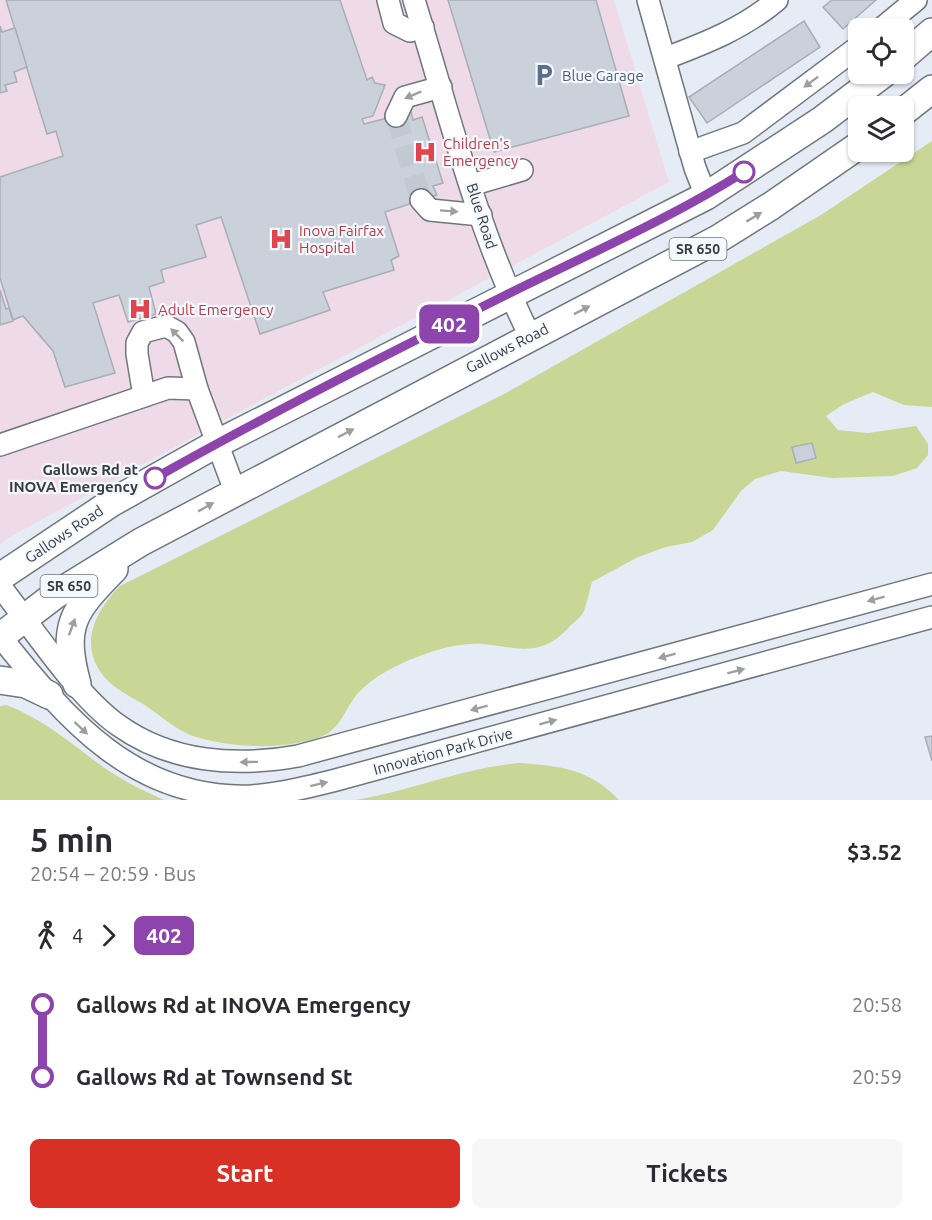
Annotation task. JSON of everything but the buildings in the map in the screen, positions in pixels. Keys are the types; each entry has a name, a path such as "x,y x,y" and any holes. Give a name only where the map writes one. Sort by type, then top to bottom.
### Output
{"main road":[{"path":"914,48 932,32"},
{"name":"Gallows Road","path":"0,577 111,503 216,444 706,196 822,120 870,84"},
{"path":"914,103 932,89"},
{"name":"Gallows Road","path":"0,636 55,595 141,542 718,239 848,153"},
{"path":"77,684 69,654 68,638 78,612 101,583 141,542"},
{"path":"0,680 26,684 49,695"}],"street":[{"path":"388,0 394,22 410,31 423,27"},
{"name":"Blue Road","path":"414,0 481,215 509,294 530,336"},
{"path":"648,0 666,58 690,152 706,196"},
{"path":"666,58 721,37 764,12 777,0"},
{"path":"894,18 916,0"},
{"path":"690,152 743,133 848,54"},
{"path":"396,116 405,97 441,87"},
{"path":"471,185 522,170"},
{"path":"421,200 430,210 481,215"},
{"path":"144,396 137,343 143,332 166,326 177,332 184,342 197,389 235,491"},
{"path":"0,445 168,388 197,389"},
{"path":"0,586 77,684 119,726 167,749 214,761 276,760 932,584"},
{"name":"Innovation Park Drive","path":"0,636 49,695 94,740 114,756 151,776 192,791 251,796 302,789 932,617"}],"shaded area":[{"name":"Inova Fairfax Hospital","path":"0,0 614,0 669,182 241,411 8,538 0,545"}],"green space":[{"path":"932,141 932,407 904,405 873,392 844,404 826,416 838,430 868,433 916,426 928,444 928,455 917,468 893,476 832,478 781,471 755,479 741,491 713,530 692,542 666,547 638,557 592,582 582,615 550,643 530,648 464,644 415,658 387,671 362,689 333,729 318,738 303,742 257,746 211,741 190,735 116,688 99,669 93,656 92,632 102,608 120,586 506,393 821,215 900,162 914,162 914,153"},
{"path":"6,705 44,724 114,775 164,800 0,800 0,706"},
{"path":"520,763 561,768 585,775 619,800 355,800 478,770"}],"tunnel":[{"path":"396,116 421,200"}],"bus line":[{"name":"402","path":"155,478 216,444 474,311 650,226 706,196 744,172"}],"place":[{"name":"Blue Garage","path":"544,75"},
{"name":"Children's Emergency","path":"425,152"},
{"name":"Inova Fairfax Hospital","path":"281,239"},
{"name":"Adult Emergency","path":"140,309"},
{"name":"Gallows Rd at INOVA Emergency","path":"155,478"}]}
